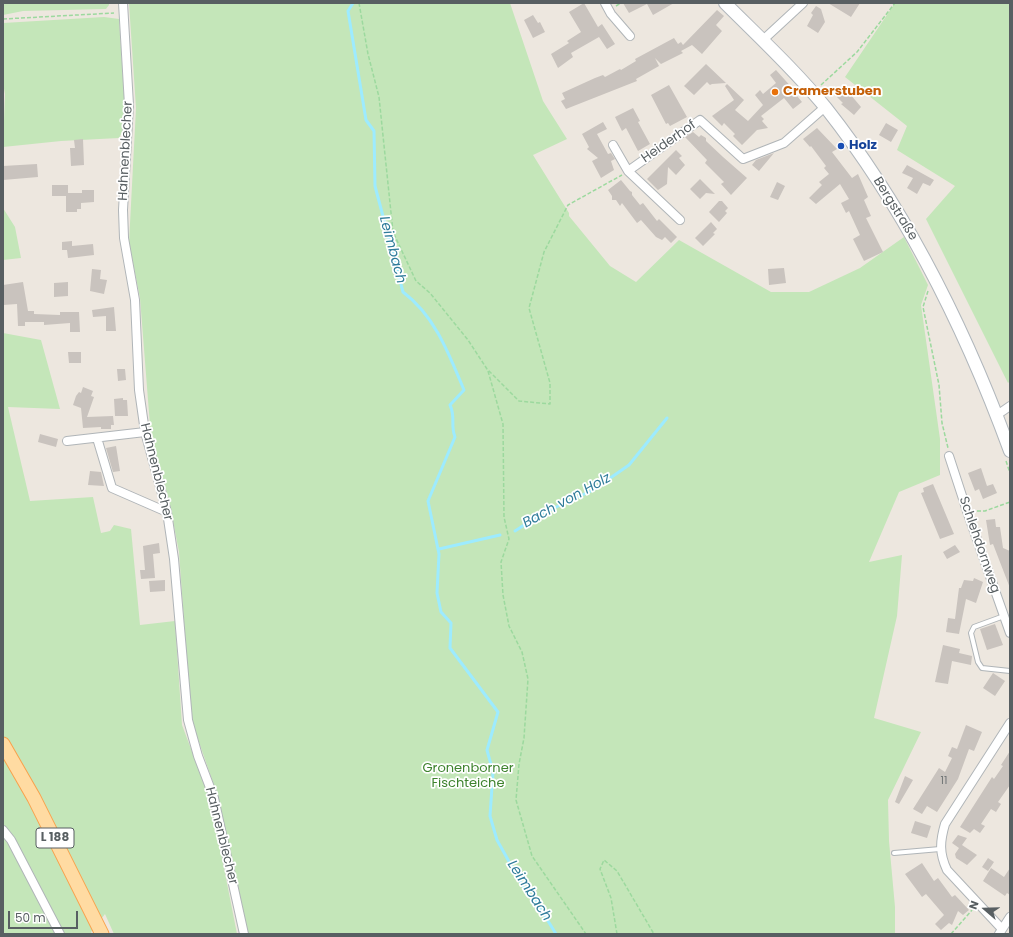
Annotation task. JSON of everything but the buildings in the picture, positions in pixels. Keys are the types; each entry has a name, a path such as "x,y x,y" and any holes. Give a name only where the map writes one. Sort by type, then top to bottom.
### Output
{"main road":[{"name":"L 188","path":"3,744 38,804 102,934"}],"street":[{"name":"Hahnenblecher","path":"124,3 129,105 123,210 124,238 134,300 139,390 145,432 167,512 174,559 188,720 198,756 214,798 244,934"},
{"path":"605,3 611,14 630,36"},
{"name":"Bergstraße","path":"725,3 783,60 825,107 865,161 901,216 935,277 978,366 997,415 1007,455"},
{"path":"762,40 803,3"},
{"name":"Heiderhof","path":"628,171 700,120 743,159 784,143 825,107"},
{"name":"Heiderhof","path":"613,145 628,171 680,220"},
{"path":"997,415 1010,406"},
{"path":"68,441 145,432"},
{"path":"98,438 112,488 167,512"},
{"name":"Schlehdornweg","path":"949,456 1010,634"},
{"path":"1010,723 945,824 941,836 940,849 947,870 978,903 1001,932 1010,917"},
{"path":"3,830 11,840 60,934"}],"lane":[{"path":"1004,616 974,627 971,633 978,662 982,668 1010,671"},
{"path":"894,852 940,849"}],"path":[{"path":"359,3 368,54 379,97 393,232 416,281 430,293 468,340 488,369 519,401 550,404 550,383 529,308 544,252 568,205 628,171"},
{"path":"812,93 857,52 895,3"},
{"path":"3,19 124,12"},
{"path":"935,277 925,298 923,307 939,385 942,423 949,456"},
{"path":"488,369 503,424 504,517 509,539 501,562 503,595 509,626 522,652 528,678 526,723 519,764 516,800 532,856 586,934"},
{"path":"1007,455 1010,474"},
{"path":"967,511 985,510 1010,502"},
{"path":"617,934 611,898 600,869 604,860 617,872 654,934"},
{"path":"951,934 978,903"}],"green space":[{"path":"3,3 109,3 109,5 106,9 23,11 3,15"},
{"name":"Gronenborner Fischteiche","path":"129,3 510,3 543,101 567,139 533,155 569,213 569,216 610,266 636,282 679,240 771,292 809,292 860,268 904,237 928,285 921,305 940,439 940,475 899,492 869,562 902,555 897,616 874,718 921,732 888,800 889,841 895,907 895,934 248,934 218,797 191,719 179,552 169,500 151,438 140,298 129,243 136,108"},
{"path":"895,3 1010,3 1010,381 1008,383 926,219 955,186 897,150 907,126 845,77"},
{"path":"104,17 119,19 126,124 119,138 61,141 3,147 5,94 3,83 3,23"},
{"path":"3,208 15,227 21,258 3,260"},
{"path":"3,333 41,340 60,409 8,407 30,501 93,497 101,533 110,531 114,525 131,529 140,625 175,621 182,725 211,802 237,934 114,934 105,914 91,932 92,934 3,934"}],"waterway":[{"name":"Leimbach","path":"353,3 348,11 366,120 374,131 375,186 403,292 424,312 440,336 464,390 450,405 453,414 453,428 455,437 428,501 439,554 437,593 441,612 451,623 450,648 498,712 487,750 493,772 490,816 497,840 526,892 534,898 556,934"},
{"name":"Bach von Holz","path":"515,531 541,514 593,490 629,465 667,418"},
{"name":"Bach von Holz","path":"439,549 500,535"}],"place":[{"name":"Cramerstuben","path":"775,92"},
{"name":"Holz","path":"841,146"}]}
